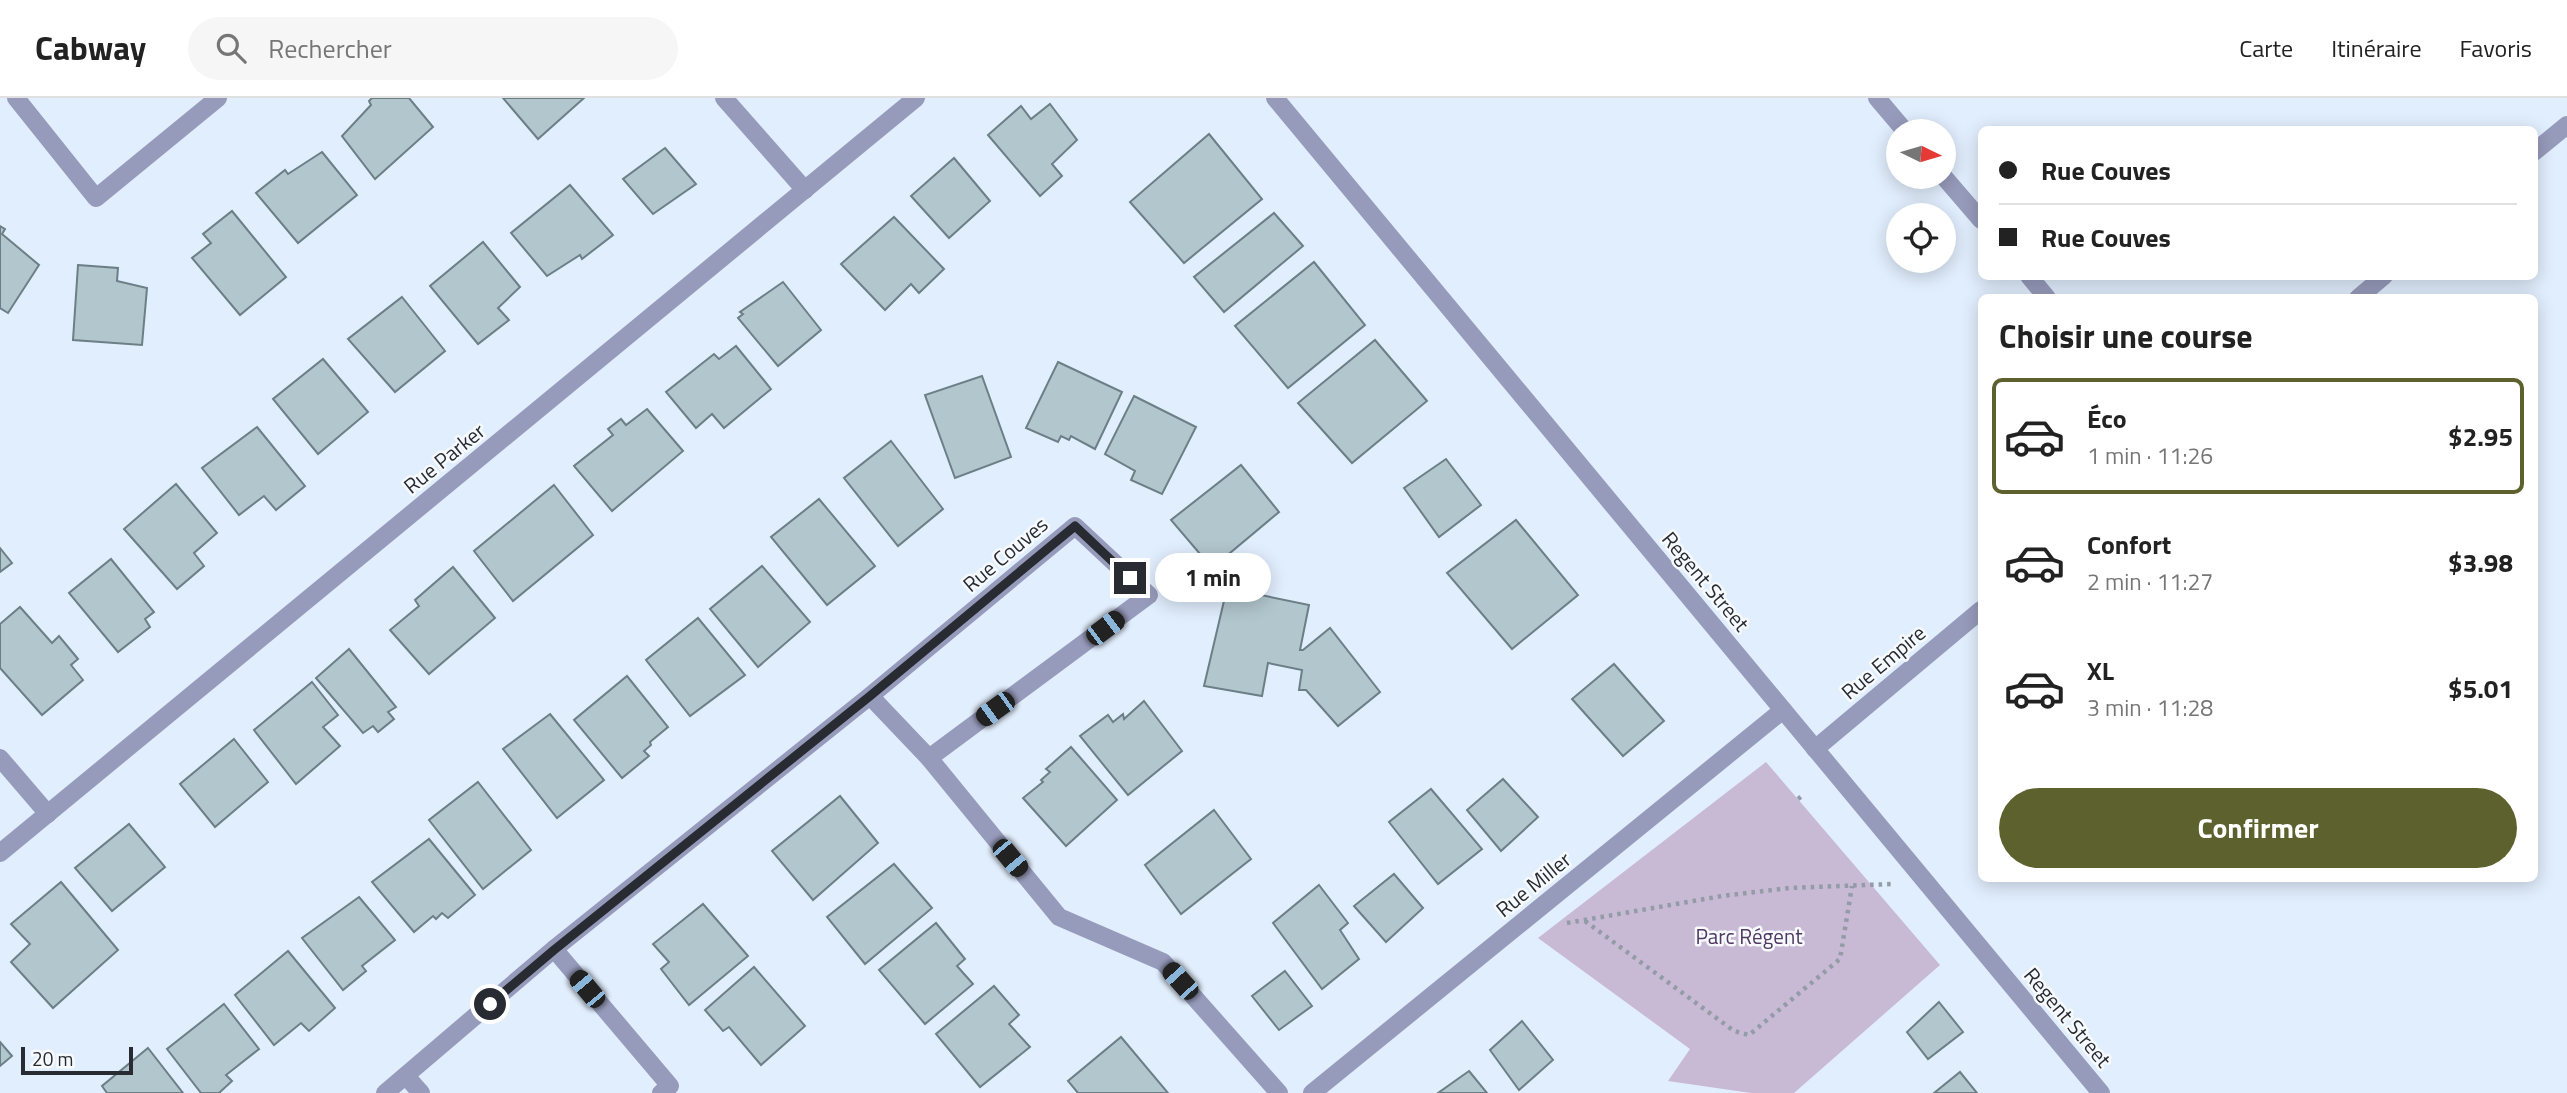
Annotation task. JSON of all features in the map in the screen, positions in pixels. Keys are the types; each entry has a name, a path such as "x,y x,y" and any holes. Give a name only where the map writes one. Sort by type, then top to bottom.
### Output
{"street":[{"path":"16,98 96,198 218,98"},
{"path":"724,98 805,190"},
{"name":"Rue Parker","path":"0,853 916,98"},
{"name":"Regent Street","path":"1275,98 2101,1093"},
{"path":"1877,98 1895,119"},
{"path":"2538,149 2567,125"},
{"path":"1954,189 1978,217"},
{"path":"2032,280 2043,294"},
{"path":"2363,294 2379,280"},
{"name":"Rue Couves","path":"385,1093 554,950 870,696 1075,526 1149,595 929,758"},
{"name":"Rue Empire","path":"1815,748 1978,612"},
{"path":"870,696 929,758 1059,917 1163,962 1279,1093"},
{"name":"Rue Miller","path":"1312,1093 1783,710"},
{"path":"0,758 48,814"},
{"path":"554,950 670,1086 661,1093"},
{"path":"405,1076 421,1093"}],"path":[{"path":"1559,925 1722,896 1789,888 1927,883"},
{"path":"1584,920 1734,1031 1749,1035 1840,959 1852,886"}],"green space":[{"name":"Parc Régent","path":"1766,762 1940,965 1794,1093 1751,1093 1668,1081 1690,1049 1538,938"}],"building":[{"path":"372,98 409,98 433,127 375,179 342,136 371,105 369,101"},
{"path":"503,98 584,98 538,139"},
{"path":"1050,104 1077,140 1052,164 1062,176 1040,196 988,135 1021,106 1031,119"},
{"path":"1209,134 1262,199 1184,263 1130,202"},
{"path":"665,148 696,184 653,214 623,179"},
{"path":"322,152 357,195 298,243 256,193 285,170 288,174"},
{"path":"954,158 990,201 949,238 911,196"},
{"path":"570,185 613,235 582,259 580,255 547,276 511,233"},
{"path":"232,211 286,277 240,315 192,258 211,243 203,234"},
{"path":"1274,213 1303,246 1224,312 1194,277"},
{"path":"894,217 944,269 919,293 911,284 885,310 841,264"},
{"path":"0,226 5,229 2,234 39,265 8,313 0,308"},
{"path":"483,242 520,287 498,308 509,320 478,344 430,286"},
{"path":"1314,262 1365,325 1288,388 1235,326"},
{"path":"78,265 118,268 117,281 147,288 142,345 73,340"},
{"path":"783,282 821,330 778,366 738,318 743,314 740,312"},
{"path":"402,297 445,351 395,392 348,339"},
{"path":"1375,340 1427,401 1352,463 1298,403"},
{"path":"736,346 771,389 724,428 712,414 696,428 666,392 714,354 719,359"},
{"path":"323,359 368,412 318,454 273,399"},
{"path":"1058,362 1122,392 1095,449 1071,436 1069,440 1061,436 1058,442 1026,428"},
{"path":"982,376 1011,457 955,478 925,395"},
{"path":"1134,396 1196,427 1162,494 1131,480 1135,471 1105,454"},
{"path":"647,409 683,451 612,511 574,466 613,435 608,429 621,419 626,425"},
{"path":"257,427 305,486 276,510 264,496 239,515 202,468"},
{"path":"891,441 943,509 898,546 844,478"},
{"path":"1446,459 1481,505 1439,537 1404,488"},
{"path":"1241,465 1279,512 1212,568 1171,520"},
{"path":"176,484 217,533 194,553 204,566 177,589 124,529"},
{"path":"554,485 593,535 513,601 474,551"},
{"path":"819,499 875,566 827,605 771,537"},
{"path":"1516,520 1578,595 1512,649 1447,573"},
{"path":"0,548 12,563 0,572"},
{"path":"111,559 154,612 145,619 150,627 118,652 69,593"},
{"path":"762,566 810,622 758,667 710,609"},
{"path":"453,567 495,618 429,674 390,630 419,606 415,600"},
{"path":"1227,588 1309,605 1300,650 1330,628 1380,692 1338,726 1306,690 1299,690 1302,670 1268,663 1262,696 1204,686"},
{"path":"20,607 52,643 59,636 78,659 71,665 83,680 42,715 0,668 0,624"},
{"path":"698,618 745,675 690,716 646,660"},
{"path":"349,649 396,707 388,712 394,719 378,732 373,726 363,733 316,678"},
{"path":"1614,664 1664,721 1623,756 1572,699"},
{"path":"627,676 668,727 650,742 651,745 644,751 649,756 622,778 574,720"},
{"path":"312,682 338,715 323,727 340,746 296,784 254,730"},
{"path":"1144,701 1182,751 1128,795 1080,736 1108,715 1113,722 1123,714 1124,719"},
{"path":"550,714 604,780 557,818 503,749"},
{"path":"234,739 268,782 215,827 180,784"},
{"path":"1071,747 1117,800 1066,846 1023,798 1043,782 1041,780 1050,772 1046,769"},
{"path":"1503,779 1538,817 1501,851 1467,810"},
{"path":"478,782 531,850 483,889 429,820"},
{"path":"1431,789 1482,849 1438,884 1389,822"},
{"path":"840,796 878,843 813,900 772,851"},
{"path":"1214,810 1251,859 1181,914 1145,865"},
{"path":"129,824 165,867 112,911 75,868"},
{"path":"429,839 475,895 448,918 442,913 436,919 433,916 414,932 372,882"},
{"path":"894,864 932,908 865,964 827,917"},
{"path":"1394,874 1423,908 1386,942 1354,906"},
{"path":"61,882 118,950 53,1008 11,962 30,944 11,924"},
{"path":"1319,885 1348,923 1340,930 1359,959 1322,989 1273,923"},
{"path":"359,897 395,940 362,966 366,971 343,990 302,938"},
{"path":"703,904 748,956 689,1005 661,969 669,962 653,944"},
{"path":"936,923 965,959 957,966 973,984 925,1024 879,970"},
{"path":"288,951 335,1008 309,1031 301,1023 274,1045 235,995"},
{"path":"754,967 805,1026 761,1065 729,1027 723,1031 705,1010"},
{"path":"1285,971 1312,1006 1279,1030 1252,996"},
{"path":"994,986 1019,1015 1009,1024 1030,1047 980,1087 936,1034"},
{"path":"1939,1002 1963,1032 1928,1059 1907,1032"},
{"path":"224,1004 259,1049 226,1075 232,1081 219,1093 201,1093 167,1049"},
{"path":"1522,1021 1553,1060 1519,1090 1490,1050"},
{"path":"1121,1037 1168,1093 1078,1093 1068,1081"},
{"path":"0,1042 12,1056 0,1066"},
{"path":"148,1048 183,1093 107,1093 102,1086"},
{"path":"1469,1071 1487,1093 1438,1093"},
{"path":"1960,1072 1977,1093 1934,1093"}],"route":[{"path":"490,1004 1075,526 1130,578"}]}
